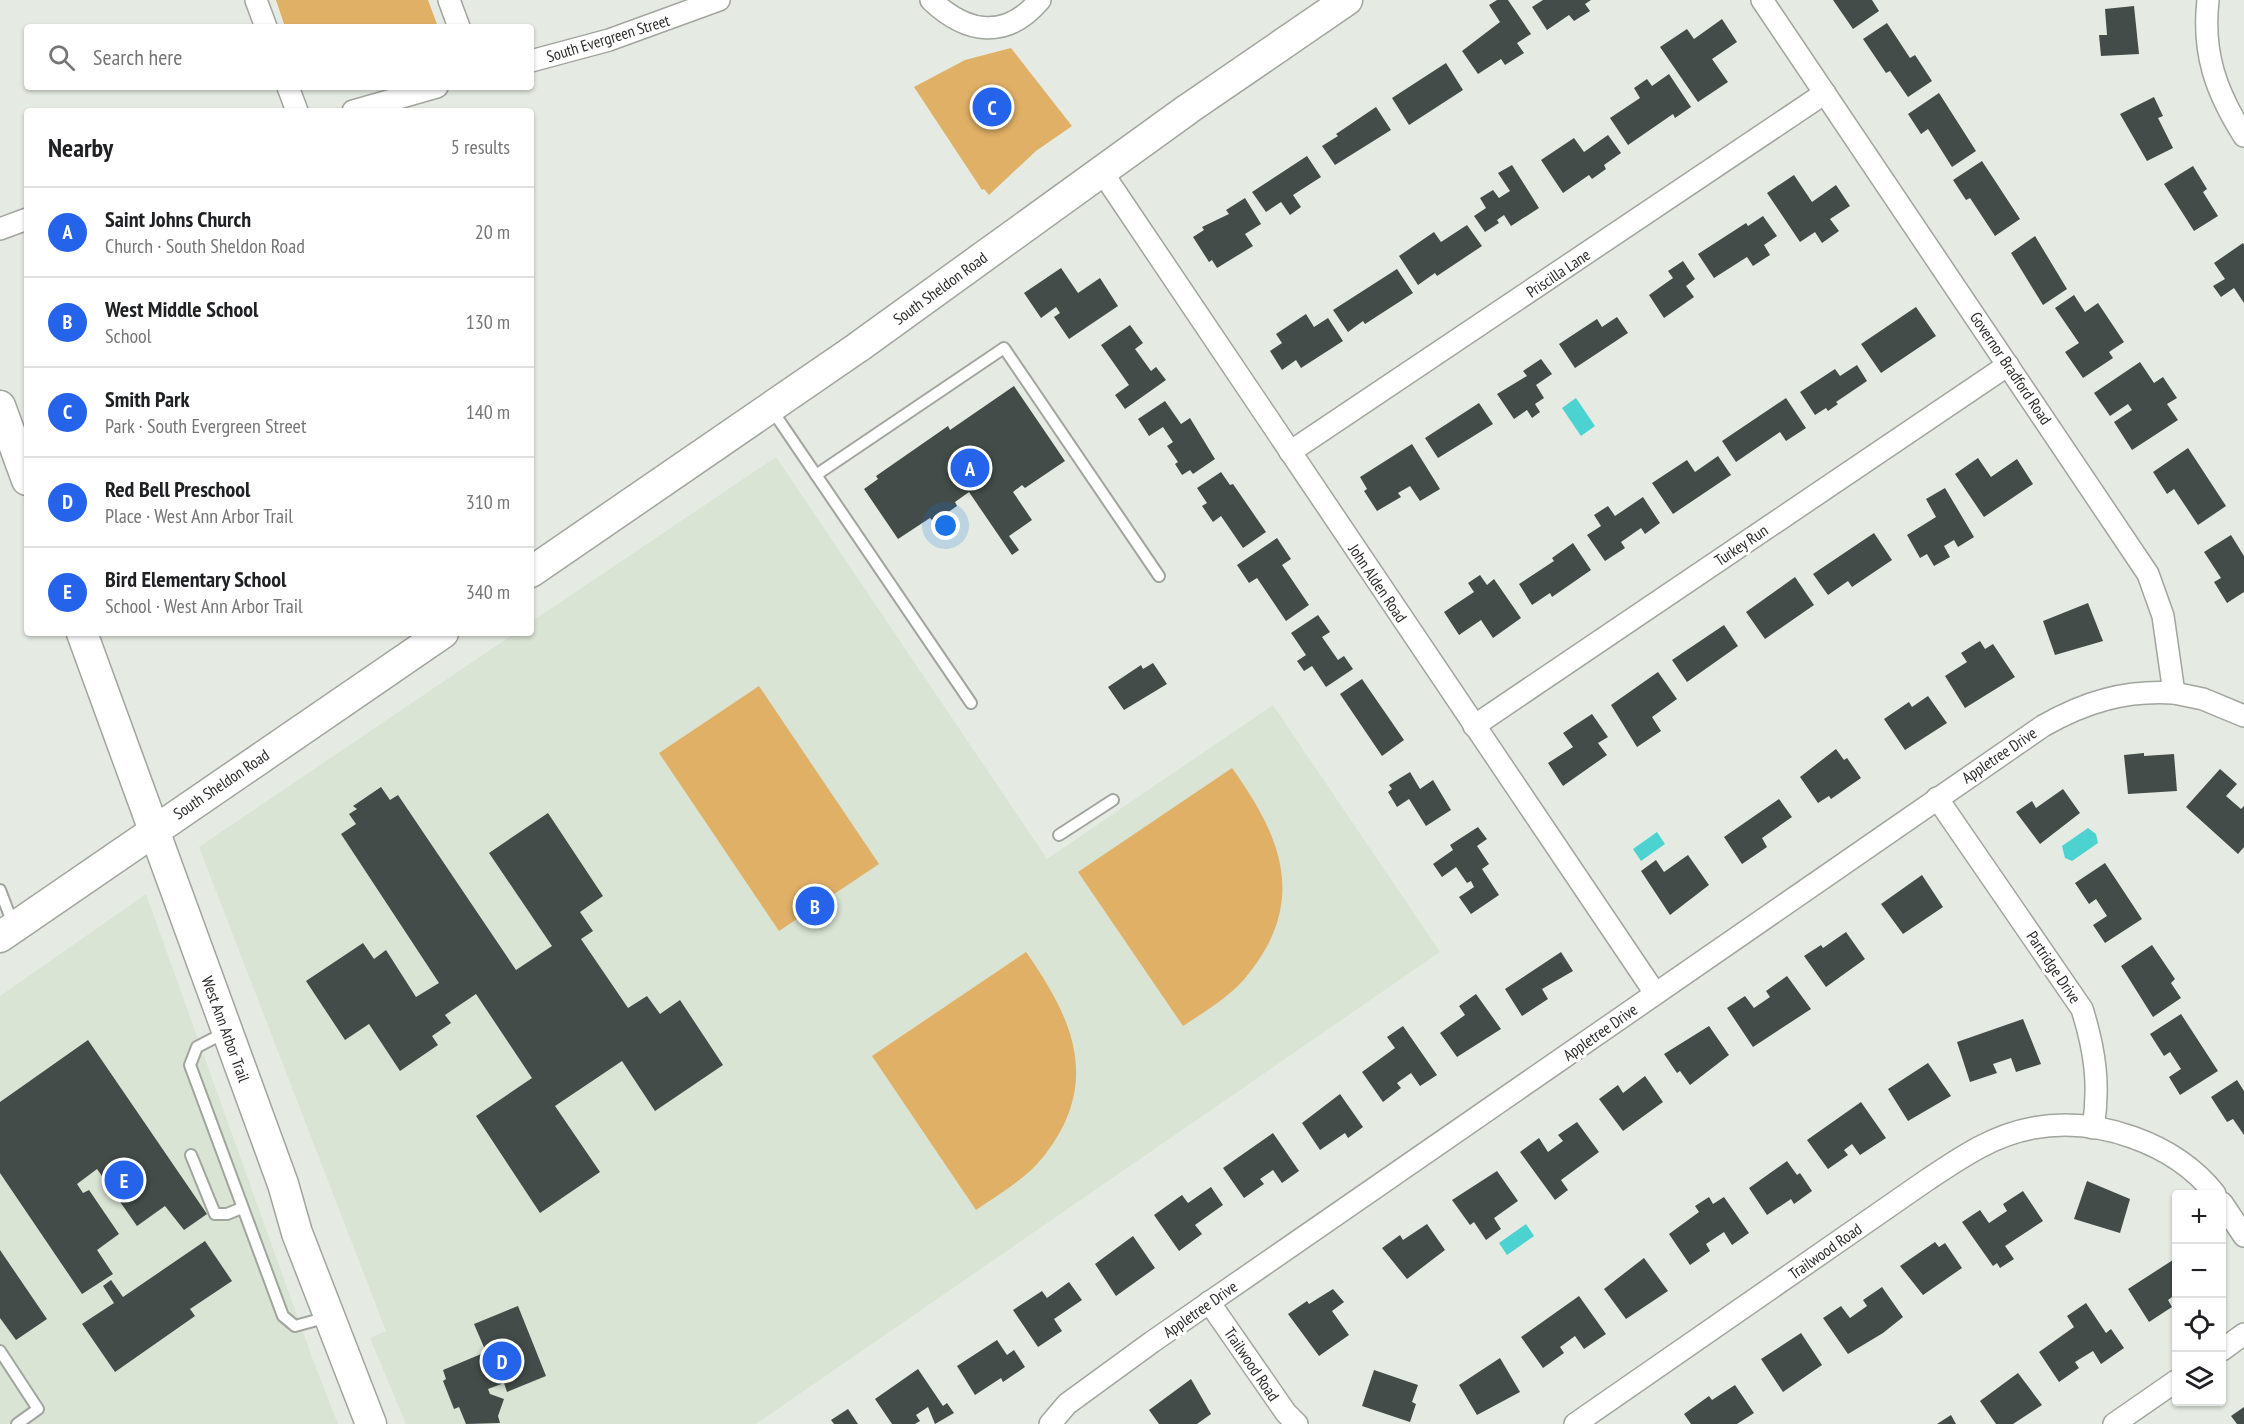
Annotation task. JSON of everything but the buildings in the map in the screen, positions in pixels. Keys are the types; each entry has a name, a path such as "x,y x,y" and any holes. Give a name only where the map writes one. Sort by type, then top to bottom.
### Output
{"main road":[{"name":"South Sheldon Road","path":"534,570 770,408 1188,109 1347,0"},
{"path":"0,406 24,472"},
{"name":"West Ann Arbor Trail","path":"83,636 328,1317 371,1424"},
{"name":"South Sheldon Road","path":"7,932 439,636"}],"street":[{"path":"256,0 265,24"},
{"path":"449,0 458,24"},
{"name":"South Evergreen Street","path":"534,61 609,40 719,0"},
{"path":"931,0 947,15 961,23 992,28 1019,19 1040,0"},
{"name":"Governor Bradford Road","path":"1762,0 2148,574 2163,615 2174,693"},
{"path":"2208,0 2207,41 2213,72 2223,103 2244,136"},
{"path":"289,90 296,108"},
{"path":"364,108 427,90"},
{"name":"Priscilla Lane","path":"1290,452 1825,93"},
{"name":"John Alden Road","path":"1102,172 1655,993"},
{"path":"0,229 24,220"},
{"name":"Turkey Run","path":"1474,726 2008,365"},
{"path":"2174,693 2203,699 2244,716"},
{"name":"Appletree Drive","path":"1050,1424 1067,1404 1209,1302 2043,726 2071,710 2124,694 2174,693"},
{"name":"Partridge Drive","path":"1937,798 2082,1009 2092,1041 2096,1070 2097,1100 2093,1128"},
{"name":"Trailwood Road","path":"1575,1424 1977,1148 2032,1128 2060,1125 2093,1128"},
{"path":"2093,1128 2119,1133 2154,1147 2197,1175 2211,1190"},
{"path":"2226,1209 2244,1236"},
{"name":"Trailwood Road","path":"1209,1302 1286,1413 1297,1424"},
{"path":"2226,1347 2244,1334"},
{"path":"2114,1424 2172,1384"}],"lane":[{"path":"816,475 1004,348 1159,576"},
{"path":"770,408 971,702"},
{"path":"1059,835 1113,800"},
{"path":"0,890 7,932"},
{"path":"227,1031 197,1047 190,1065 283,1316 295,1326 328,1317"},
{"path":"191,1155 215,1214 227,1214 242,1208"},
{"path":"0,1351 37,1404 36,1412 17,1424"}],"shaded area":[{"path":"276,0 428,0 437,24 284,24"},
{"path":"1011,48 1072,126 1036,151 989,195 984,189 982,190 914,87 965,60"},
{"path":"776,457 1047,859 1273,705 1440,952 756,1424 406,1424 370,1338 386,1331 199,847 511,636 534,636 534,620"},
{"path":"759,686 879,864 779,931 659,753"},
{"path":"1232,768 1264,818 1274,843 1281,868 1282,893 1278,919 1268,945 1236,988 1183,1026 1078,872"},
{"path":"146,894 338,1424 0,1424 0,996"},
{"path":"1026,952 1057,1002 1068,1027 1074,1052 1076,1077 1072,1103 1062,1129 1037,1164 1012,1186 976,1210 872,1056"}],"water":[{"path":"1576,398 1595,426 1581,436 1562,408"},
{"path":"2088,828 2096,834 2098,843 2072,861 2065,858 2062,846"},
{"path":"1657,832 1665,844 1641,861 1633,849"},
{"path":"1526,1224 1534,1236 1507,1255 1499,1243"}],"place":[{"name":"Smith Park","path":"992,107"},
{"name":"Saint Johns Church","path":"970,468"},
{"name":"West Middle School","path":"815,906"},
{"name":"Bird Elementary School","path":"124,1180"},
{"name":"Red Bell Preschool","path":"502,1361"}]}
